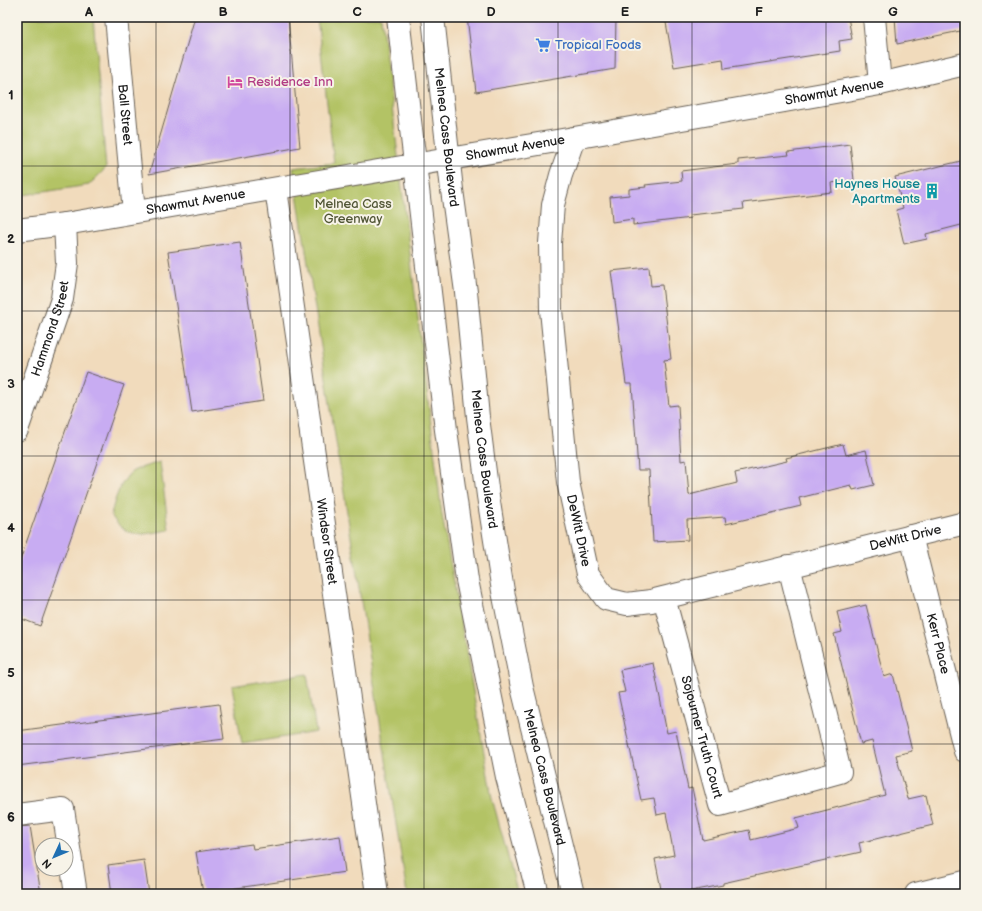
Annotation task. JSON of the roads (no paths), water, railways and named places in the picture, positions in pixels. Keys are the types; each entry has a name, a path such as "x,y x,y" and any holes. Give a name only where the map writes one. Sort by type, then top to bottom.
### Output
{"street":[{"name":"Ball Street","path":"116,17 134,212"},
{"path":"398,17 446,430 467,580 503,761 538,894"},
{"name":"Melnea Cass Boulevard","path":"433,17 466,292 487,488 503,591 522,687 573,894"},
{"path":"874,17 880,84"},
{"name":"Shawmut Avenue","path":"17,230 65,224 415,166 880,84 965,64"},
{"name":"DeWitt Drive","path":"574,138 561,174 553,205 550,243 551,310 568,482 588,574 606,599 627,604 664,598 965,523"},
{"name":"Windsor Street","path":"276,189 377,894"},
{"name":"Hammond Street","path":"17,430 62,299 67,263 65,224"},
{"name":"Kerr Place","path":"911,536 965,751"},
{"name":"Sojourner Truth Court","path":"664,598 720,805 840,772 789,566"},
{"path":"17,815 63,809 76,894"},
{"path":"916,894 965,882"}],"place":[{"name":"Tropical Foods","path":"543,45"},
{"name":"Residence Inn","path":"235,82"},
{"name":"Haynes House Apartments","path":"932,191"}],"park label":[{"name":"Melnea Cass Greenway","path":"353,212"}]}
